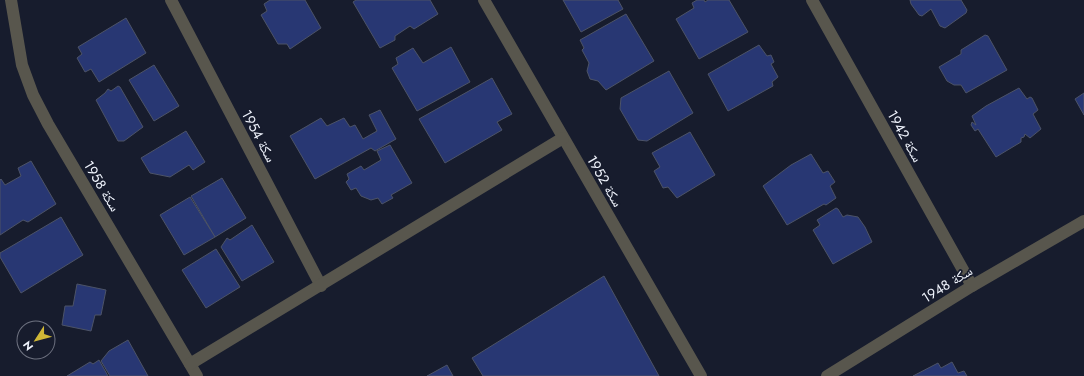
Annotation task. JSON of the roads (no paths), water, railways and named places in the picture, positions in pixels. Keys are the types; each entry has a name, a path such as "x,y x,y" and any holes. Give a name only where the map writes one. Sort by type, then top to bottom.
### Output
{"street":[{"name":"سكة 1958","path":"11,0 22,65 33,95 48,124 197,376"},
{"name":"سكة 1954","path":"170,0 321,286"},
{"name":"سكة 1952","path":"484,0 701,376"},
{"name":"سكة 1942","path":"812,0 972,286"},
{"path":"190,364 563,138"},
{"name":"سكة 1948","path":"835,374 972,286 1084,222"}]}
